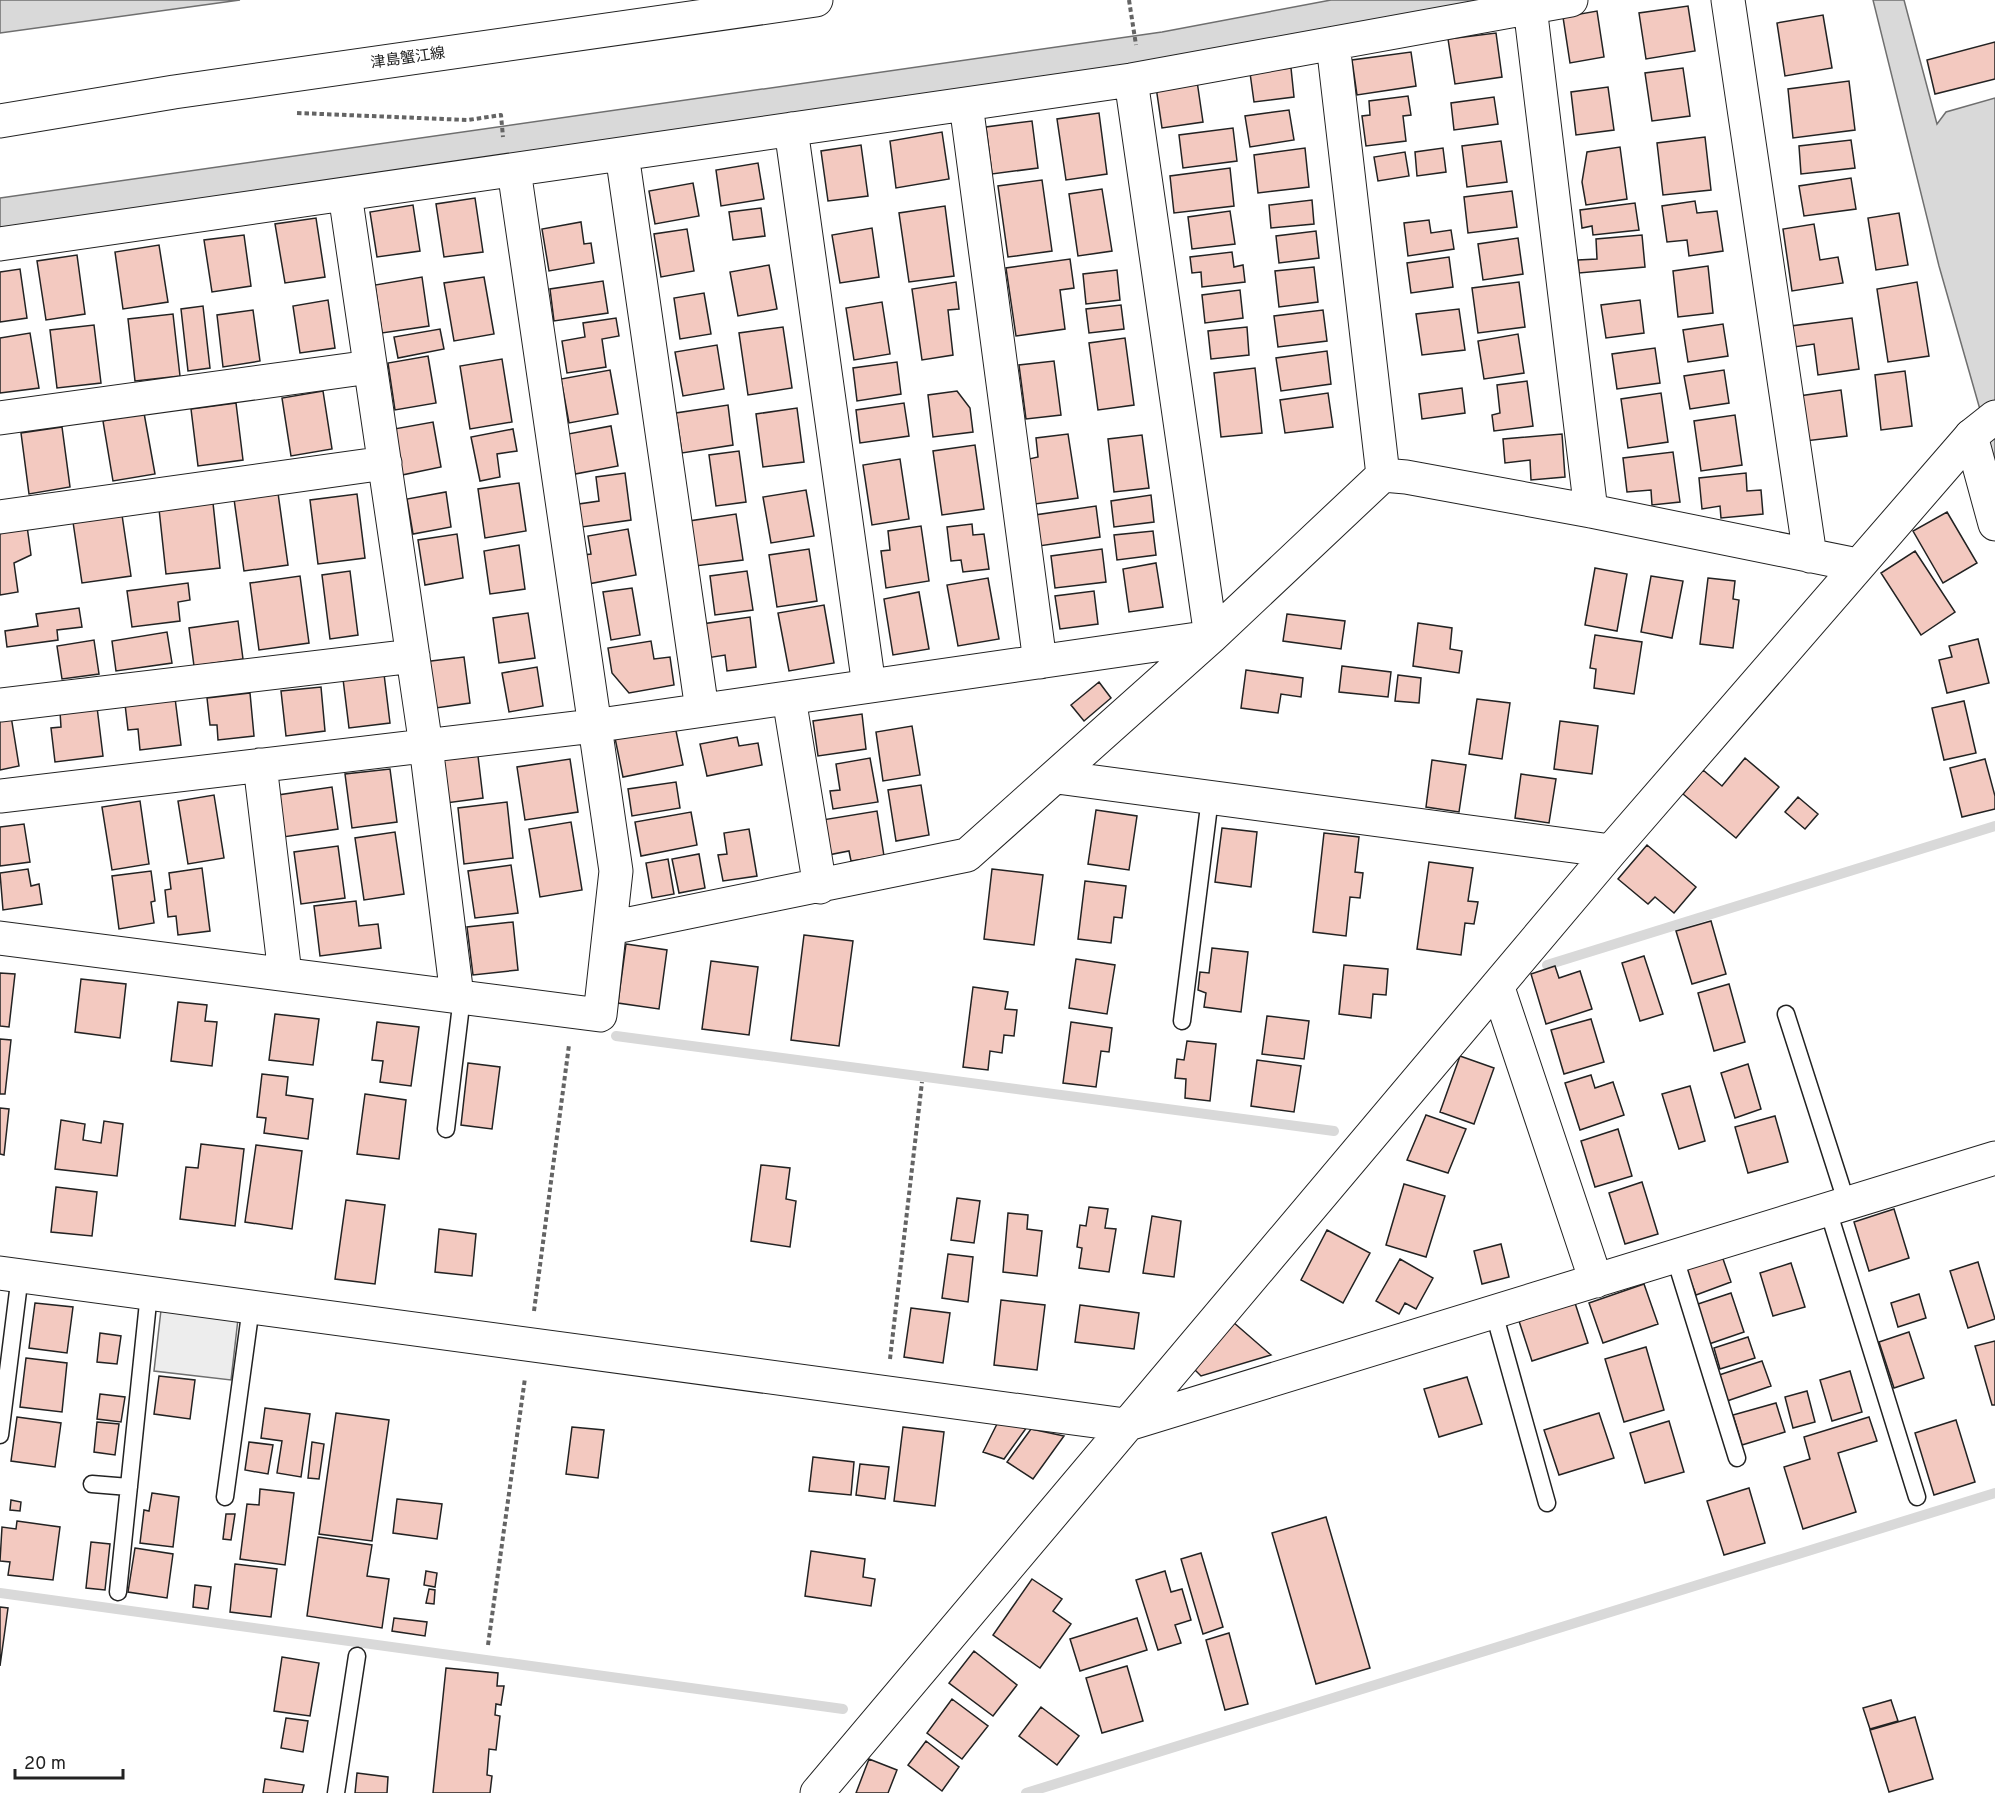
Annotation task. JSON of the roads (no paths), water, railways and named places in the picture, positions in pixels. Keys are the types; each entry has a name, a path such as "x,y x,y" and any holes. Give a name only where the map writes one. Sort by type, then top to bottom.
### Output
{"street":[{"name":"津島蟹江線","path":"0,122 174,92 816,0"},
{"path":"0,244 1131,80 1571,0"},
{"path":"1728,0 1810,556"},
{"path":"1530,7 1591,511"},
{"path":"1333,44 1383,475"},
{"path":"1131,80 1211,637"},
{"path":"966,104 1040,662"},
{"path":"791,129 869,686"},
{"path":"622,154 702,710"},
{"path":"0,938 600,1015 616,871 593,726 514,170"},
{"path":"345,194 426,746 460,997"},
{"path":"0,418 370,367"},
{"path":"1981,428 1995,524"},
{"path":"817,1793 995,1585 1125,1425 1498,988 1611,851 1857,565 1981,428"},
{"path":"0,517 384,464"},
{"path":"610,928 820,887 967,855 1211,637 1383,475 1406,477 1591,511 1857,565"},
{"path":"0,796 593,726 1211,637"},
{"path":"0,705 412,656"},
{"path":"789,698 820,887"},
{"path":"260,765 285,974"},
{"path":"1057,777 1611,851"},
{"path":"1498,988 1596,1281"},
{"path":"10,1274 1125,1425 1995,1158"}],"lane":[{"path":"1182,1021 1210,798"},
{"path":"446,1129 460,997"},
{"path":"1785,1014 1917,1497"},
{"path":"1675,1258 1737,1458"},
{"path":"0,1435 10,1274"},
{"path":"118,1592 149,1293"},
{"path":"225,1497 251,1307"},
{"path":"1494,1313 1546,1503"},
{"path":"92,1484 129,1487"},
{"path":"336,1793 357,1656"}],"waterway":[{"path":"1547,965 1995,826"},
{"path":"616,1036 1334,1131"},
{"path":"1026,1793 1995,1493"},
{"path":"0,1593 843,1709"}]}
